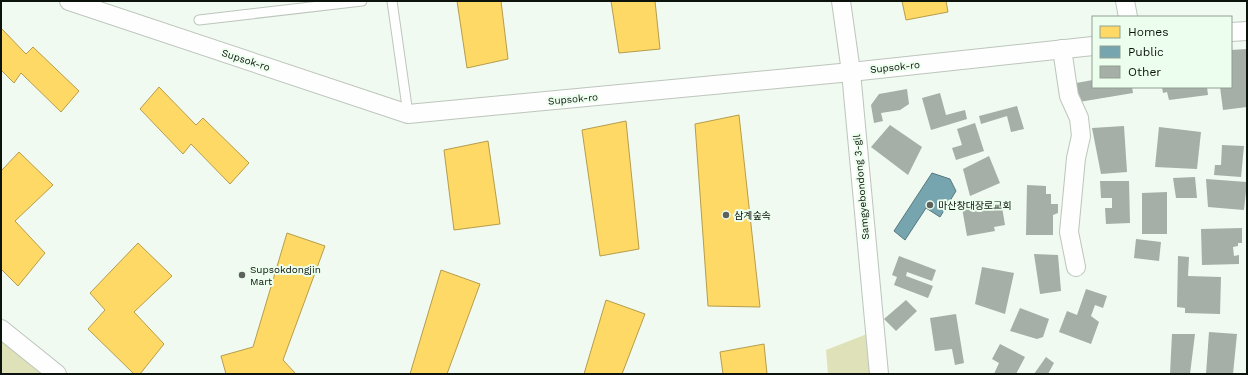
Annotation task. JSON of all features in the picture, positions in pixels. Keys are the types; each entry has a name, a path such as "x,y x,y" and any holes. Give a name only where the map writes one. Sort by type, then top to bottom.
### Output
{"street":[{"name":"Supsok-ro","path":"69,1 408,114 851,72 1092,46"},
{"name":"Samgyebondong 3-gil","path":"841,1 851,72 879,374"},
{"path":"1125,1 1128,16"},
{"path":"1232,32 1247,31"},
{"path":"1062,49 1069,96 1079,118 1081,136 1076,158 1069,232 1076,268"},
{"path":"1,329 57,374"}],"lane":[{"path":"199,20 362,1"},
{"path":"392,1 408,114"}],"green space":[{"path":"867,334 871,374 828,374 826,350"},
{"path":"1,339 52,374 1,374"}],"building: Homes":[{"path":"457,1 501,1 508,59 467,68"},
{"path":"611,1 655,1 660,49 619,53"},
{"path":"902,1 946,1 948,12 906,20"},
{"path":"1,28 26,54 33,47 79,91 61,112 21,73 14,83 1,70"},
{"path":"159,87 196,125 203,118 249,163 230,184 191,144 183,154 140,109"},
{"name":"삼계숲속","path":"739,115 760,307 708,306 695,124"},
{"path":"626,121 639,249 600,256 582,130"},
{"path":"488,141 500,224 454,230 444,150"},
{"path":"19,152 53,185 15,221 45,253 18,286 1,269 1,171"},
{"path":"287,233 325,246 283,360 296,374 226,374 221,356 253,347"},
{"path":"138,243 172,276 134,312 164,344 140,374 134,374 88,329 105,310 90,293"},
{"path":"441,270 480,284 447,374 410,374"},
{"path":"606,300 645,314 622,374 584,374"},
{"path":"764,344 767,374 723,374 720,352"}],"building: Public":[{"name":"마산창대장로교회","path":"932,173 950,179 956,191 940,217 926,208 905,240 894,231"}],"building: Other":[{"path":"1247,49 1247,107 1223,110 1220,88 1232,88 1232,50"},
{"path":"1092,80 1092,88 1132,88 1133,93 1079,102 1076,83"},
{"path":"1162,88 1207,88 1208,95 1169,100 1167,92 1163,93"},
{"path":"907,89 909,104 900,110 881,113 883,121 874,123 871,105 879,94"},
{"path":"940,93 946,115 965,110 967,119 931,130 922,98"},
{"path":"1017,106 1024,129 1011,132 1007,116 981,124 979,116"},
{"path":"975,123 984,151 956,160 952,148 962,145 957,129"},
{"path":"890,125 922,147 908,175 871,147"},
{"path":"1124,126 1127,172 1101,174 1092,128"},
{"path":"1159,127 1201,132 1197,169 1155,167"},
{"path":"1222,145 1244,146 1241,177 1214,175 1215,165 1221,165"},
{"path":"989,156 1000,183 970,196 963,169"},
{"path":"1195,177 1197,198 1176,198 1173,178"},
{"path":"1206,179 1247,182 1244,210 1208,207"},
{"path":"1100,181 1129,181 1130,223 1106,224 1105,208 1112,208 1112,198 1101,198"},
{"path":"1027,185 1046,186 1046,194 1051,194 1051,204 1058,204 1058,213 1053,215 1053,235 1026,235"},
{"path":"1167,192 1167,234 1142,234 1142,193"},
{"path":"1001,201 1005,225 994,227 995,231 967,236 962,208"},
{"path":"1242,228 1242,243 1238,243 1238,246 1233,247 1234,256 1239,255 1239,264 1202,265 1201,229"},
{"path":"1136,239 1161,242 1159,261 1134,258"},
{"path":"1034,254 1058,255 1061,291 1040,294"},
{"path":"899,256 936,270 932,281 907,272 906,276 933,286 928,298 894,285 897,277 892,275"},
{"path":"1178,256 1189,257 1188,276 1221,277 1220,314 1185,313 1185,308 1177,307"},
{"path":"982,267 1014,273 1005,314 975,304"},
{"path":"1086,289 1107,296 1103,308 1095,305 1091,316 1099,322 1091,344 1059,332 1067,311 1077,315"},
{"path":"906,300 917,311 896,331 884,319"},
{"path":"1020,308 1049,319 1043,337 1037,339 1010,331"},
{"path":"956,314 964,363 955,365 952,349 935,351 930,318"},
{"path":"1209,332 1237,334 1233,374 1206,374"},
{"path":"1172,334 1195,334 1190,374 1170,374"},
{"path":"1000,344 1025,357 1016,374 994,374 999,363 992,359"},
{"path":"1046,357 1054,363 1048,374 1034,374"}],"place":[{"name":"마산창대장로교회","path":"930,205"},
{"name":"삼계숲속","path":"726,215"},
{"name":"Supsokdongjin Mart","path":"242,275"}]}
